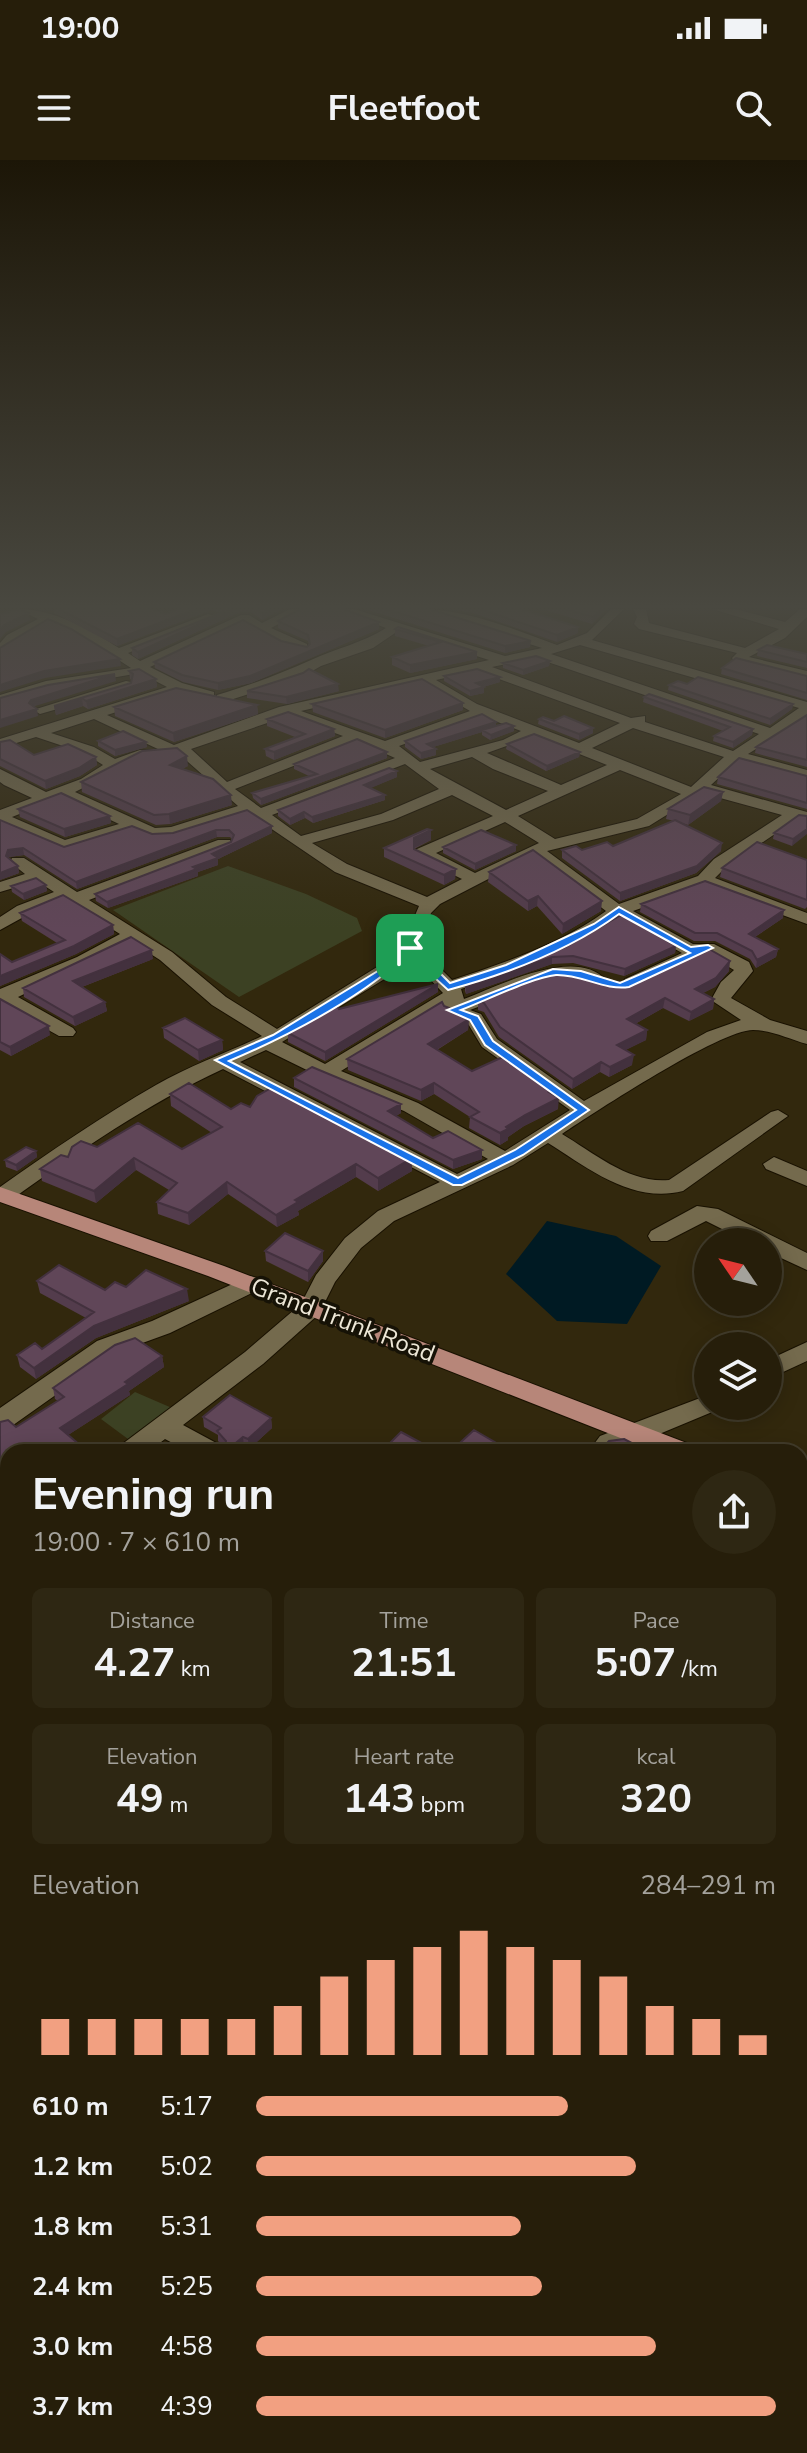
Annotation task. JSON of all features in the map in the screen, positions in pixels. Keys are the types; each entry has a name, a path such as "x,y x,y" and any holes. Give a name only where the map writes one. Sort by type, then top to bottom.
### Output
{"main road":[{"name":"Grand Trunk Road","path":"2,1195 250,1284 663,1444"}],"street":[{"path":"53,716 65,722"},
{"path":"0,744 83,716"},
{"path":"99,716 177,749 254,810 341,868 430,904"},
{"path":"0,816 86,782 114,765 145,752 159,755 273,716"},
{"path":"303,716 386,746 452,789 530,828 553,845"},
{"path":"386,746 469,716"},
{"path":"495,716 696,790 801,815"},
{"path":"617,716 733,757 807,775"},
{"path":"579,749 648,716"},
{"path":"727,716 780,732"},
{"path":"2,1195 166,1088 271,1039 384,971 410,948 423,912 430,904 534,849 643,823 696,790 733,757 780,732 799,716"},
{"path":"410,760 434,746 514,724"},
{"path":"61,791 132,825 162,834 254,810 410,760 508,743 533,731"},
{"path":"35,732 89,750 114,765"},
{"path":"225,788 359,735"},
{"path":"472,751 498,766 562,791"},
{"path":"474,879 423,853 621,764"},
{"path":"0,774 9,782 44,797"},
{"path":"300,841 387,817 452,789"},
{"path":"326,1072 417,1014 597,926 619,910 704,880 720,863 761,843 801,815"},
{"path":"0,816 64,846"},
{"path":"10,865 132,825"},
{"path":"0,925 23,910 224,843"},
{"path":"534,849 606,906 619,910 690,950 708,948 742,966 744,971 728,986 720,1000 764,1025 807,1038"},
{"path":"10,865 37,876 166,956 219,1001 271,1039 326,1072 411,1107 505,1160"},
{"path":"0,887 37,876"},
{"path":"704,880 807,919"},
{"path":"1,996 83,961 132,935"},
{"path":"410,948 474,1018 489,1043 584,1110"},
{"path":"452,997 553,972 581,974 619,986 708,948"},
{"path":"1,996 66,1032"},
{"path":"141,1444 254,1358 311,1308 324,1280 353,1243 386,1216 505,1160 584,1110 714,1036 748,1024 764,1025"},
{"path":"221,1060 458,1183"},
{"path":"548,1134 628,1180 648,1188 661,1189 675,1186 778,1116"},
{"path":"774,1164 807,1179"},
{"path":"659,1236 697,1213 710,1214 738,1228"},
{"path":"782,1250 807,1262"},
{"path":"0,1421 106,1347 161,1327 250,1284"},
{"path":"782,1363 807,1351"},
{"path":"608,1444 694,1410"},
{"path":"165,1427 196,1444"}],"green space":[{"path":"228,866 306,894 357,918 362,931 239,997 113,910"},
{"path":"135,1392 172,1408 133,1444 129,1444 128,1439 101,1419"}],"water":[{"path":"547,1221 616,1236 661,1266 627,1324 557,1321 506,1274"}],"building":[{"path":"134,716 224,716 173,733"},
{"path":"299,716 334,729 274,752 265,749 305,734 267,719"},
{"path":"346,716 425,716 385,730"},
{"path":"476,716 486,716 496,722 427,744 436,749 421,753 405,741"},
{"path":"564,716 593,728 579,734 539,719 543,717 554,721"},
{"path":"698,716 714,716 753,729 733,742 714,736 730,727"},
{"path":"805,716 807,716 807,760 756,747"},
{"path":"506,723 514,726 491,735 482,730"},
{"path":"123,731 146,742 115,750 98,741"},
{"path":"534,734 580,752 547,766 507,744"},
{"path":"357,739 387,752 261,799 252,793 317,774 294,764"},
{"path":"10,740 34,755 68,744 96,757 79,768 45,781 0,759 0,742"},
{"path":"177,748 187,756 170,765 213,779 231,795 169,814 154,815 81,782 142,751"},
{"path":"739,758 807,776 807,803 718,777"},
{"path":"389,768 397,771 364,785 385,795 312,817 304,812 290,819 278,810"},
{"path":"704,787 723,792 690,815 668,809"},
{"path":"61,793 110,816 64,829 18,809"},
{"path":"247,810 272,826 212,854 218,858 193,867 197,869 107,902 95,894 231,842 234,835 229,830 216,830 76,882 23,848 8,850 6,856 18,866 0,873 0,820 64,847 132,826 152,834 173,833"},
{"path":"799,815 807,816 807,829 793,839 774,833"},
{"path":"675,820 722,843 697,866 620,893 562,850 576,846 582,850 607,842 613,846"},
{"path":"431,830 414,838 414,849 456,869 444,875 384,848"},
{"path":"481,830 516,845 475,864 443,847"},
{"path":"757,842 807,860 807,900 722,868"},
{"path":"533,850 602,901 563,924 538,896 528,901 489,872"},
{"path":"36,878 46,885 23,894 11,886"},
{"path":"705,881 784,910 749,934 778,949 757,960 752,951 717,933 695,933 641,904"},
{"path":"63,895 113,925 74,946 0,976 0,954 12,962 65,940 20,913"},
{"path":"621,915 676,946 625,969 573,956 552,957 466,987 465,984 565,947"},
{"path":"131,937 152,950 73,981 105,1002 73,1017 23,988"},
{"path":"709,949 730,961 716,978 695,989 714,999 691,1012 665,998 627,1019 647,1030 617,1045 634,1055 610,1067 601,1062 573,1079 500,1027 484,1003 478,1000 553,971 572,971 612,982 630,983"},
{"path":"438,984 325,1052 288,1033 337,1006 339,1009"},
{"path":"0,999 49,1026 10,1047 0,1042"},
{"path":"442,1002 469,1019 428,1044 472,1071 505,1056 553,1090 549,1092 559,1098 525,1115 500,1133 470,1117 479,1112 434,1083 421,1090 347,1059"},
{"path":"185,1018 222,1040 198,1050 163,1028"},
{"path":"312,1067 401,1104 388,1111 433,1138 448,1131 482,1150 453,1160 294,1078"},
{"path":"189,1083 231,1109 241,1103 250,1107 257,1096 273,1087 412,1158 378,1178 356,1164 295,1200 298,1202 276,1215 227,1182 188,1213 157,1202 177,1183 134,1158 94,1191 40,1169 61,1155 68,1157 72,1147 81,1141 97,1147 138,1123 182,1149 222,1127 170,1094"},
{"path":"26,1147 36,1151 16,1165 5,1160"},
{"path":"285,1233 323,1251 308,1271 265,1251"},
{"path":"59,1265 105,1290 115,1282 126,1287 146,1270 187,1289 94,1326 34,1368 17,1355 35,1343 42,1349 94,1312 37,1281"},
{"path":"135,1338 162,1356 125,1382 128,1384 60,1428 79,1444 0,1444 0,1422 8,1420 16,1427 64,1397 53,1388 115,1345"},
{"path":"230,1395 271,1418 248,1439 243,1437 235,1444 225,1444 217,1431 221,1428 203,1417"},
{"path":"474,1430 498,1444 459,1444"},
{"path":"401,1432 423,1444 389,1444"},
{"path":"624,1439 632,1443 606,1444"}],"route":[{"path":"619,910 690,950 708,948 629,984 606,984 581,974 553,972 452,1010 474,1018 489,1043 584,1110 519,1153 458,1183 221,1060 277,1037 384,971 410,948 448,987 509,967 597,926 619,910"}]}
